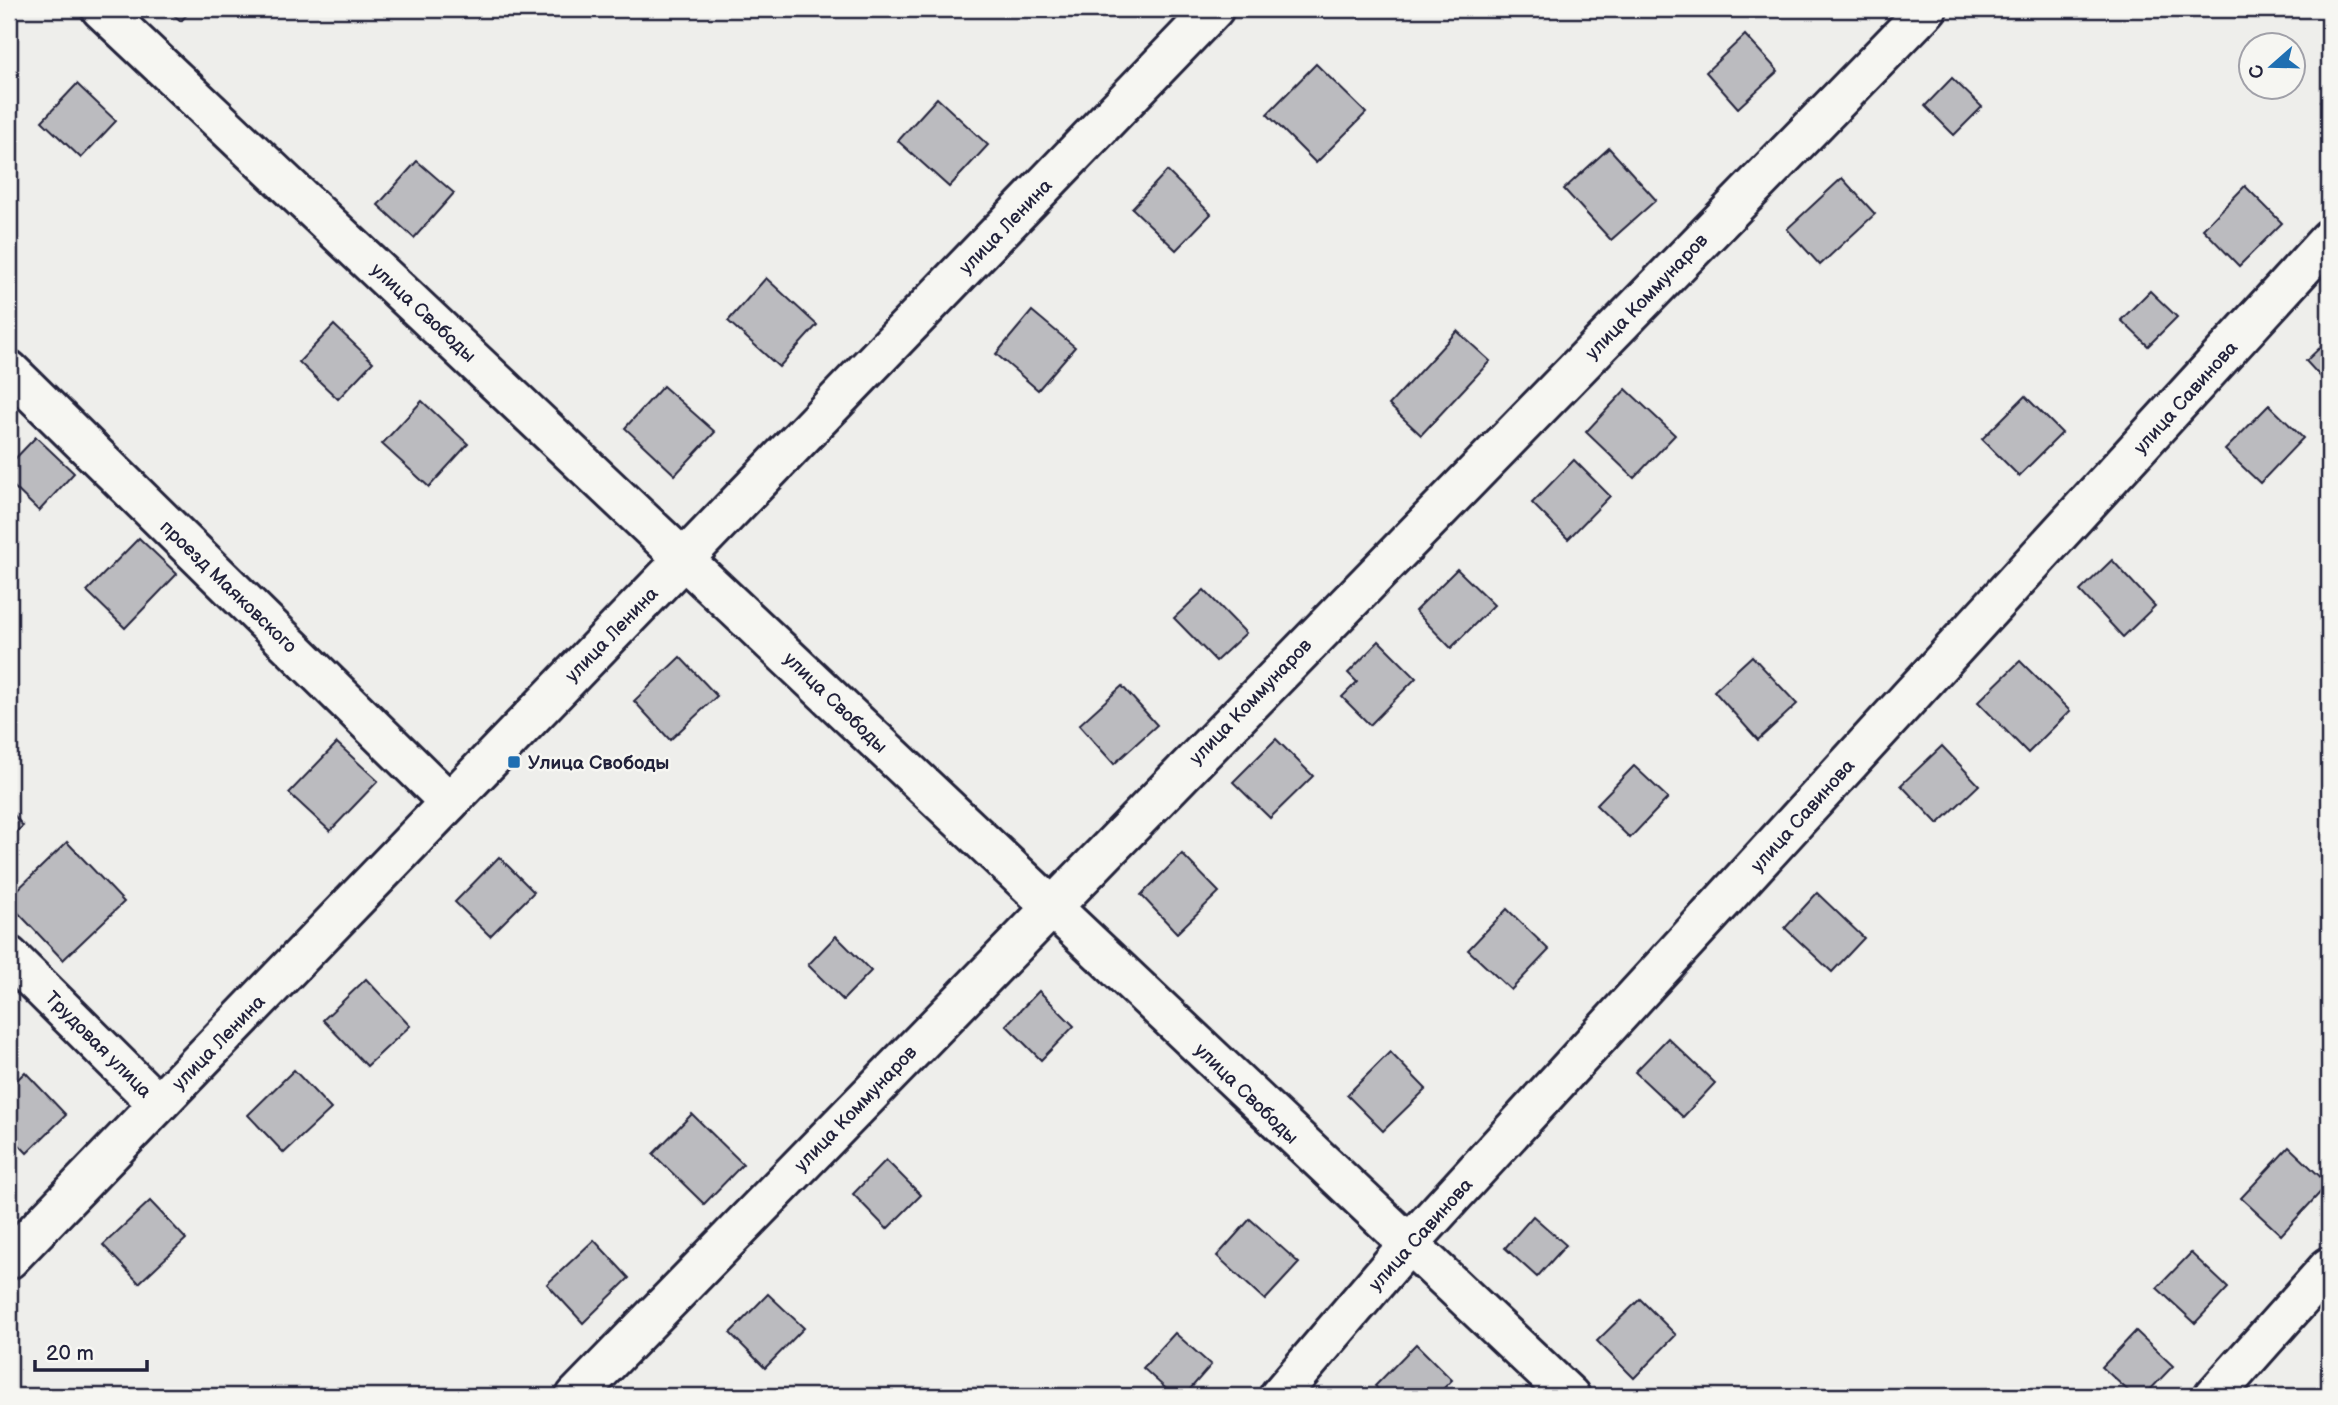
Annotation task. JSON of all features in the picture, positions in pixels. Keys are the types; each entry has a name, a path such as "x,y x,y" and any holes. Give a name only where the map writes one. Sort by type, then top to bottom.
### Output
{"street":[{"name":"улица Свободы","path":"101,9 685,558 1408,1246 1570,1396"},
{"name":"улица Ленина","path":"9,1259 1214,9"},
{"name":"улица Коммунаров","path":"576,1396 1927,9"},
{"name":"улица Савинова","path":"1279,1396 1408,1246 2329,239"},
{"name":"проезд Маяковского","path":"9,370 449,802"},
{"name":"Трудовая улица","path":"9,956 158,1104"},
{"path":"2214,1396 2329,1267"}],"building":[{"path":"167,9 192,9 181,21"},
{"path":"1745,35 1778,71 1738,108 1706,72"},
{"path":"1316,64 1366,113 1316,163 1267,114"},
{"path":"1952,78 1982,107 1954,135 1925,106"},
{"path":"77,84 116,121 81,158 42,121"},
{"path":"2329,92 2329,108 2321,101"},
{"path":"937,98 988,145 949,187 898,141"},
{"path":"1609,148 1656,200 1611,240 1564,189"},
{"path":"417,161 454,193 414,238 378,205"},
{"path":"1167,171 1211,214 1176,250 1132,208"},
{"path":"1842,178 1875,214 1820,265 1787,229"},
{"path":"2245,186 2282,223 2239,266 2203,229"},
{"path":"766,278 817,325 779,367 728,321"},
{"path":"2150,291 2177,317 2148,346 2121,320"},
{"path":"1032,311 1075,347 1038,390 996,354"},
{"path":"334,325 373,362 338,399 299,362"},
{"path":"1457,331 1490,361 1421,435 1389,405"},
{"path":"2329,339 2329,386 2306,361"},
{"path":"663,386 715,432 675,475 625,428"},
{"path":"1626,389 1675,435 1634,478 1586,432"},
{"path":"2025,396 2062,433 2019,476 1982,439"},
{"path":"422,401 468,444 429,487 382,444"},
{"path":"2269,405 2303,438 2260,483 2225,450"},
{"path":"36,437 74,473 39,511 9,482 9,465"},
{"path":"1574,460 1610,496 1568,539 1532,503"},
{"path":"139,538 177,574 125,628 87,591"},
{"path":"2112,560 2155,606 2123,637 2080,591"},
{"path":"1457,569 1494,605 1451,648 1415,611"},
{"path":"1204,590 1246,633 1216,661 1174,618"},
{"path":"1379,641 1416,678 1370,725 1342,697 1357,682 1348,673"},
{"path":"1752,656 1797,704 1758,740 1714,691"},
{"path":"680,657 717,696 670,740 634,701"},
{"path":"2020,661 2070,711 2028,753 1978,702"},
{"path":"1122,686 1157,725 1114,764 1079,725"},
{"path":"1276,739 1313,776 1270,818 1233,782"},
{"path":"337,743 378,781 330,831 289,793"},
{"path":"1942,746 1979,785 1938,824 1901,785"},
{"path":"1634,766 1668,798 1630,838 1596,805"},
{"path":"9,809 23,826 9,838"},
{"path":"67,842 124,902 63,960 9,903 9,898"},
{"path":"1182,854 1219,892 1177,933 1141,895"},
{"path":"499,857 534,892 490,936 455,902"},
{"path":"1817,893 1864,938 1832,972 1785,928"},
{"path":"1507,909 1549,950 1511,990 1468,950"},
{"path":"836,936 871,971 843,1000 808,965"},
{"path":"366,979 410,1026 367,1066 323,1020"},
{"path":"1039,991 1074,1026 1041,1060 1006,1025"},
{"path":"1668,1038 1715,1083 1683,1117 1635,1072"},
{"path":"1390,1052 1426,1089 1383,1131 1347,1095"},
{"path":"294,1070 331,1109 284,1153 248,1115"},
{"path":"25,1072 66,1115 27,1153 9,1134 9,1088"},
{"path":"692,1114 743,1164 704,1204 653,1154"},
{"path":"2289,1147 2328,1184 2281,1235 2241,1198"},
{"path":"886,1160 921,1195 887,1229 853,1194"},
{"path":"150,1201 186,1239 139,1283 103,1245"},
{"path":"1533,1216 1566,1245 1537,1277 1505,1248"},
{"path":"1250,1219 1299,1263 1265,1300 1217,1256"},
{"path":"594,1240 629,1278 583,1323 547,1284"},
{"path":"2191,1253 2228,1288 2195,1323 2157,1288"},
{"path":"768,1294 804,1328 765,1368 730,1333"},
{"path":"1640,1299 1676,1335 1634,1378 1597,1341"},
{"path":"2136,1331 2173,1366 2144,1396 2134,1396 2102,1367"},
{"path":"1175,1333 1211,1365 1184,1396 1174,1396 1143,1368"},
{"path":"1416,1344 1452,1380 1436,1396 1386,1396 1375,1386"}],"place":[{"name":"Улица Свободы","path":"514,762"}]}
